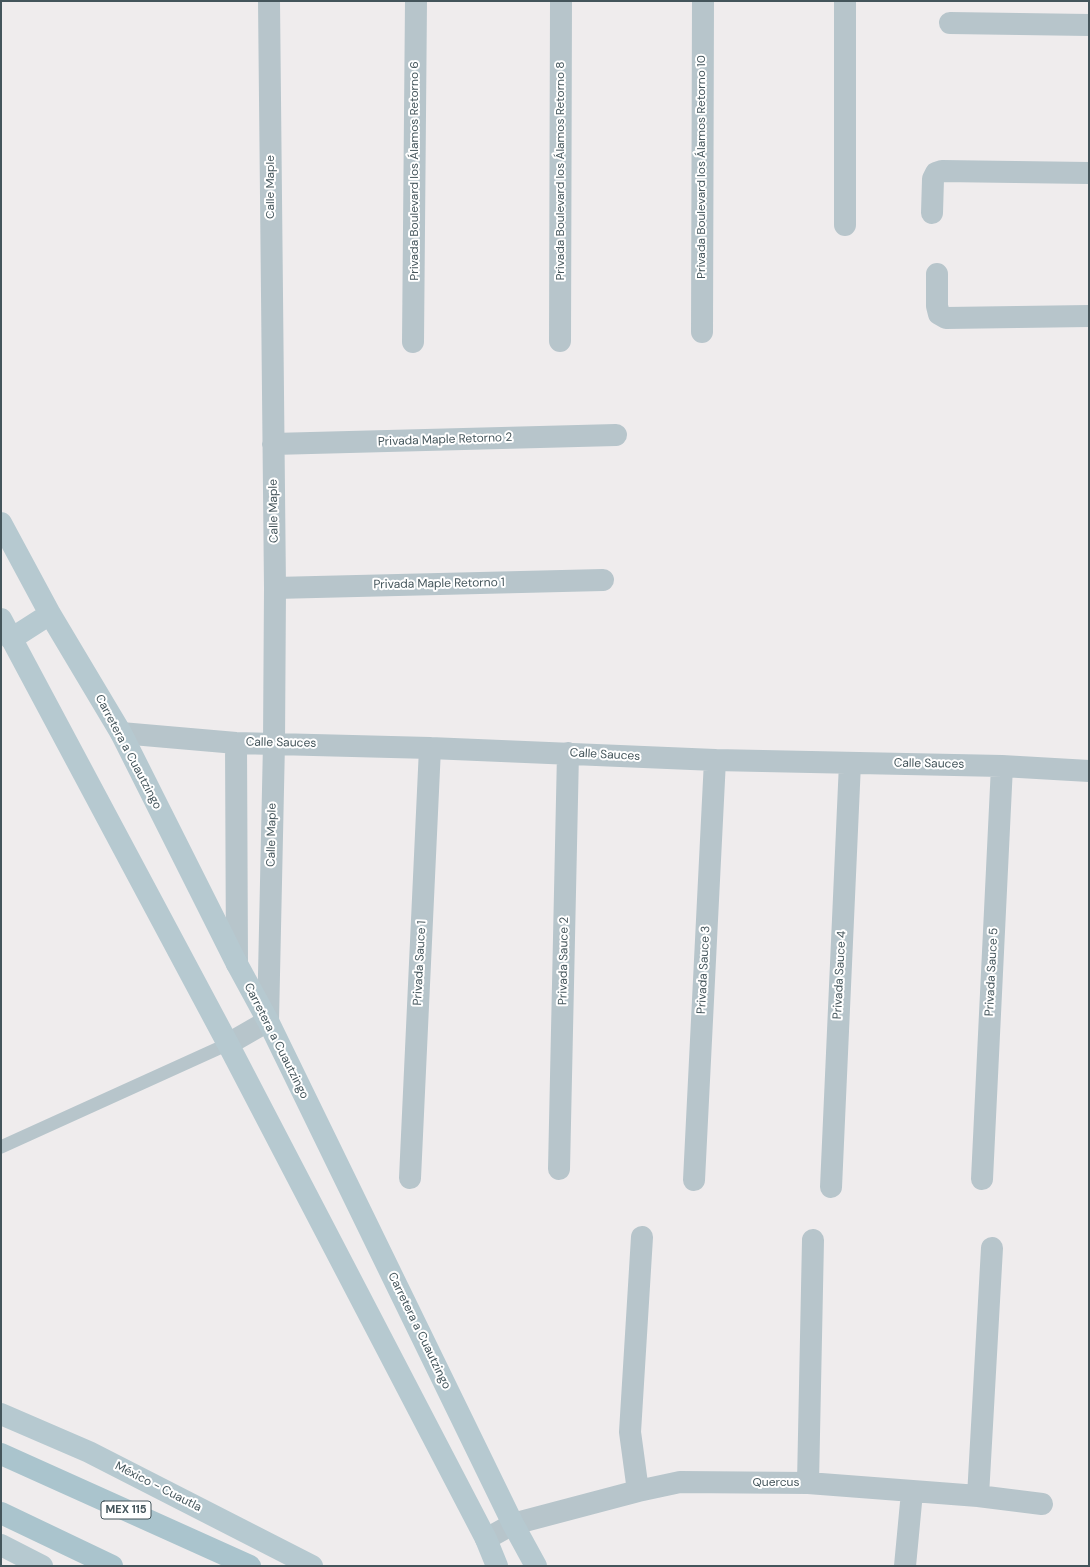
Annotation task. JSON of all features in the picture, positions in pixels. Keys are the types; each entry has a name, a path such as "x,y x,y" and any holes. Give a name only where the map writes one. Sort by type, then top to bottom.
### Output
{"main road":[{"name":"Carretera a Cuautzingo","path":"1,523 50,614 121,733 237,964 268,1021 513,1524 536,1566"},
{"path":"11,639 50,614"},
{"path":"1,619 228,1044 486,1538 497,1566"},
{"name":"México - Cuautla","path":"1,1414 89,1452 312,1566"},
{"name":"MEX 115","path":"1,1454 250,1566"},
{"path":"1,1513 112,1566"},
{"path":"1,1545 42,1566"}],"street":[{"name":"Calle Maple","path":"268,1021 274,743 275,588 269,1"},
{"name":"Privada Boulevard los Álamos Retorno 6","path":"413,342 416,1"},
{"name":"Privada Boulevard los Álamos Retorno 8","path":"560,341 561,1"},
{"name":"Privada Boulevard los Álamos Retorno 10","path":"702,332 703,1"},
{"path":"844,1 845,225"},
{"path":"950,23 1089,25"},
{"path":"932,213 933,180 936,173 942,171 1089,173"},
{"path":"937,274 937,306 939,314 946,318 1089,316"},
{"name":"Privada Maple Retorno 2","path":"273,444 616,435"},
{"name":"Privada Maple Retorno 1","path":"275,588 603,580"},
{"name":"Calle Sauces","path":"121,733 236,743 430,748 715,760 1002,766 1089,771"},
{"path":"236,743 237,964"},
{"name":"Privada Sauce 1","path":"410,1178 430,748"},
{"name":"Privada Sauce 2","path":"559,1169 568,753"},
{"name":"Privada Sauce 3","path":"694,1180 715,760"},
{"name":"Privada Sauce 4","path":"831,1187 850,763"},
{"name":"Privada Sauce 5","path":"982,1179 1002,766"},
{"path":"228,1044 268,1021"},
{"path":"638,1491 630,1432 642,1237"},
{"path":"808,1483 813,1240"},
{"path":"978,1496 992,1248"},
{"name":"Quercus","path":"486,1538 513,1524 638,1491 680,1482 808,1483 978,1496 1042,1504"},
{"path":"905,1566 912,1492"}],"lane":[{"path":"1,1147 228,1044"}]}
